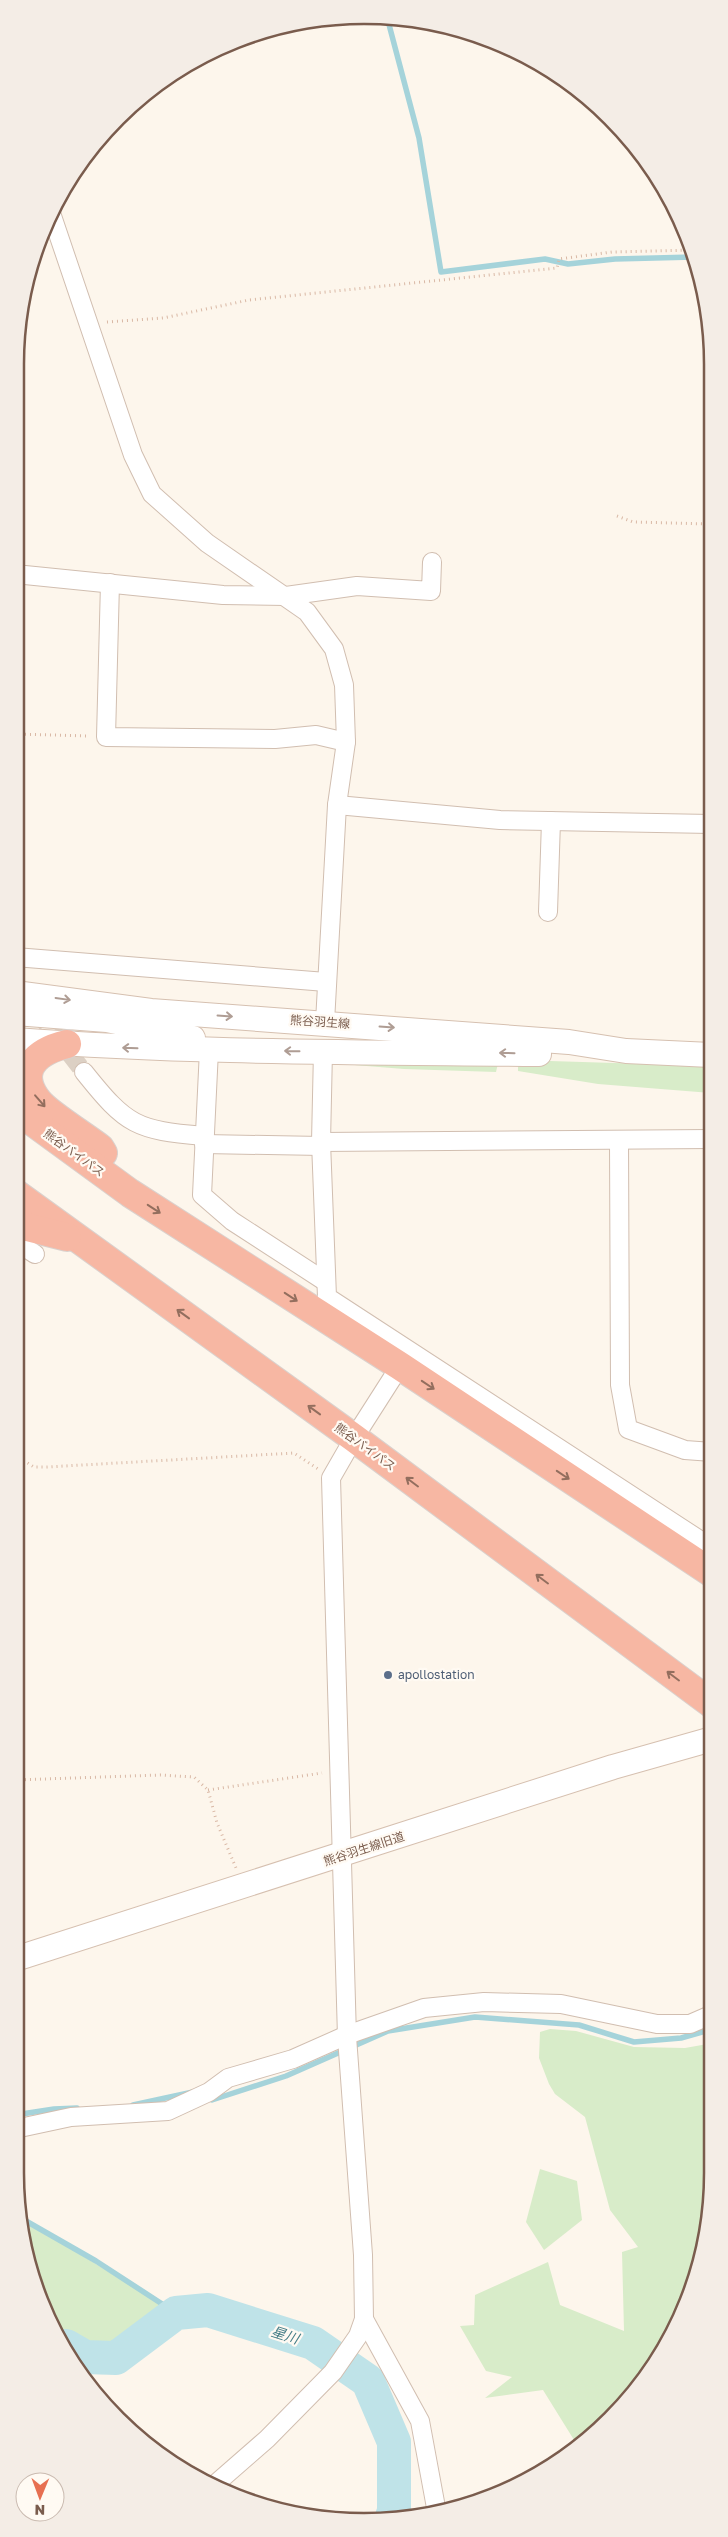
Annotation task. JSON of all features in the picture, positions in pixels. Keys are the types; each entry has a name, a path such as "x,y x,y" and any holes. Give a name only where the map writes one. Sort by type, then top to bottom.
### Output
{"highway":[{"path":"67,1044 48,1048 36,1057 30,1065 28,1075 31,1088 38,1102 100,1148 130,1193"},
{"name":"熊谷バイパス","path":"24,1116 130,1193 400,1366 704,1568"},
{"name":"熊谷バイパス","path":"24,1219 27,1227 80,1240 354,1438 704,1698"},
{"path":"641,1526 704,1583"}],"main road":[{"name":"熊谷羽生線","path":"24,994 151,1011 324,1022 569,1042 626,1051"},
{"path":"24,1013 107,1020 248,1050"},
{"name":"熊谷羽生線","path":"24,1041 209,1050 568,1054 626,1051 704,1055"},
{"name":"熊谷羽生線旧道","path":"24,1956 245,1887 612,1767 704,1741"}],"street":[{"path":"55,224 133,455 152,494 207,543 307,612 334,649 344,685 346,742 337,805 324,1022"},
{"path":"24,575 223,595 286,596 357,586 431,591 432,562"},
{"path":"110,583 106,737 275,739 316,735 346,742"},
{"path":"337,805 500,820 704,824"},
{"path":"548,912 551,821"},
{"path":"24,958 326,982"},
{"path":"24,970 158,979 211,972"},
{"path":"209,1050 202,1195 232,1221 326,1282"},
{"path":"323,1051 322,1144 326,1297 704,1543"},
{"path":"84,1072 110,1104 134,1124 159,1132 204,1140 322,1144 704,1139"},
{"path":"619,1141 620,1385 628,1430 685,1450 704,1451"},
{"path":"24,1247 35,1254"},
{"path":"219,2480 267,2439 333,2372 358,2336 364,2319 363,2254 347,2036 332,1478 354,1438 400,1366"},
{"path":"24,2127 71,2117 168,2111 209,2092 228,2078 292,2059 347,2036 424,2008 484,2002 561,2004 657,2024 690,2024 704,2018"},
{"path":"364,2319 420,2421 436,2506"}],"path":[{"path":"89,323 163,318 249,300 557,268 559,259 612,252 684,250"},
{"path":"617,516 633,522 704,524"},
{"path":"24,734 106,737"},
{"path":"24,1461 34,1467 47,1467 294,1453 332,1478"},
{"path":"208,1790 340,1771"},
{"path":"24,1780 160,1775 194,1777 208,1790 220,1832 245,1887"}],"green space":[{"path":"499,1059 496,1072 404,1069 329,1063"},
{"path":"518,1060 704,1066 704,1092 598,1084 518,1071"},
{"path":"550,2029 576,2031 634,2047 685,2048 704,2045 704,2195 693,2261 669,2323 647,2362 605,2414 574,2440 543,2390 485,2398 512,2377 486,2371 460,2326 474,2325 475,2295 548,2262 560,2305 624,2331 622,2252 638,2247 610,2210 585,2117 555,2094 549,2084 539,2058 540,2032"},
{"path":"540,2169 577,2181 582,2220 544,2250 526,2222"},
{"path":"28,2222 176,2313 116,2358 85,2357 74,2350 50,2303 35,2261"}],"waterway":[{"path":"389,24 419,138 441,272 545,259 568,264 615,259 687,257"},
{"path":"211,2097 212,2100 286,2076 388,2031 475,2017 579,2025 634,2042 681,2038 704,2032"},
{"path":"133,2105 193,2092"},
{"path":"24,2114 77,2108"},
{"path":"28,2222 96,2261 176,2313"},
{"name":"星川","path":"74,2350 85,2357 116,2358 176,2313 208,2310 313,2343 368,2381 394,2442 394,2512"}],"tunnel":[{"path":"36,1010 84,1072"}],"place":[{"name":"apollostation","path":"388,1675"}]}
